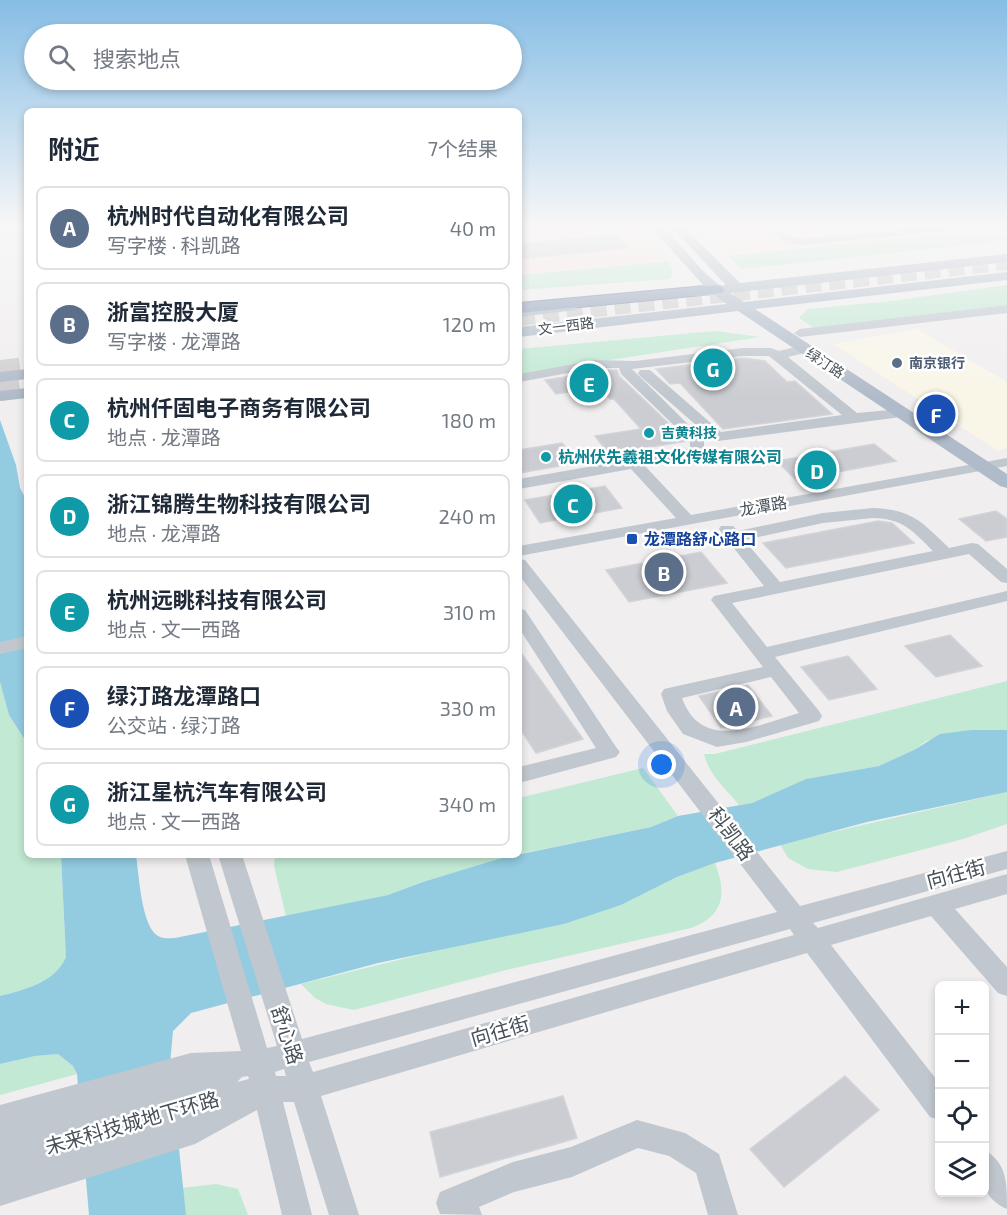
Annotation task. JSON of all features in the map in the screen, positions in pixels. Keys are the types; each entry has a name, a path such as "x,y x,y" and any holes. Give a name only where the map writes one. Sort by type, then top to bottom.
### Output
{"highway":[{"path":"522,308 716,290"}],"main road":[{"name":"绿汀路","path":"709,284 739,306 802,341 998,466 1007,482"},
{"name":"绿汀路","path":"732,284 802,341 901,412 998,466"},
{"path":"522,313 773,284"},
{"path":"898,284 907,287"},
{"name":"文一西路","path":"522,332 937,284"},
{"path":"0,377 24,374"},
{"path":"0,396 24,393"}],"street":[{"path":"778,355 802,341 1007,309"},
{"path":"522,377 596,364 630,364 743,352 771,352 778,355 854,418"},
{"path":"630,364 718,437 901,412"},
{"path":"522,483 690,454 697,449 697,440 626,371 630,364"},
{"path":"634,464 687,520"},
{"name":"龙潭路","path":"522,550 998,466"},
{"path":"734,537 867,512 890,513 906,518 945,553"},
{"path":"716,515 775,588"},
{"path":"776,670 671,694 677,711 690,729 717,740 746,735 812,716 776,670 720,600 972,548 1007,578"},
{"name":"科凯路","path":"522,568 702,796 935,1102"},
{"path":"763,654 1007,596"},
{"path":"522,619 609,752 522,774"},
{"path":"0,648 24,643"},
{"name":"舒心路","path":"198,858 262,1076 297,1215"},
{"name":"舒心路","path":"231,858 344,1215"},
{"name":"向往街","path":"262,1076 294,1054 1007,860"},
{"name":"向往街","path":"262,1076 304,1088 1007,884"},
{"path":"936,905 1007,985"},
{"name":"未来科技城地下环路","path":"193,1095 262,1076"},
{"path":"0,1137 65,1132 193,1095"},
{"path":"0,1191 65,1132 193,1095"},
{"path":"0,1119 65,1132"},
{"name":"未来科技城地下环路","path":"0,1162 65,1132"},
{"path":"466,1215 451,1203 513,1177 572,1162 637,1134 675,1143 708,1164 723,1215"},
{"path":"989,1171 1007,1194"}],"shaded area":[{"path":"917,329 1007,382 1007,448 998,451 833,344"}],"green space":[{"path":"522,284 605,284 522,290"},
{"path":"1007,285 1007,305 814,328 799,318 808,309 891,301"},
{"path":"715,331 760,337 522,374 522,349"},
{"path":"1007,681 1007,730 971,730 926,741 913,751 879,766 806,779 752,803 739,805 709,768 704,754 715,754"},
{"path":"0,682 9,715 24,738 24,858 61,858 66,957 55,973 47,979 29,988 0,996"},
{"path":"643,768 678,816 651,827 522,853 522,797"},
{"path":"1007,792 1007,824 963,839 837,872 808,869 788,858 780,844"},
{"path":"275,858 506,858 423,882 388,895 286,916 274,866"},
{"path":"715,863 721,885 720,903 710,917 691,928 506,970 354,1010 326,1004 315,998 301,984 480,940 564,924 621,905 677,877"},
{"path":"58,1054 73,1066 77,1074 0,1095 0,1064 35,1056"},
{"path":"216,1184 238,1189 248,1215 186,1215 182,1188"}],"water":[{"path":"0,420 24,495 24,738 9,715 0,682"},
{"path":"971,730 1007,730 1007,792 867,822 715,863 677,877 621,905 564,924 378,963 191,1013 173,1031 170,1064 186,1215 89,1215 77,1074 73,1066 58,1054 35,1056 0,1064 0,996 29,988 47,979 55,973 66,957 61,858 136,858 142,900 149,924 160,937 175,938 388,895 502,858 522,858 522,854 651,827 678,816 752,803 806,779 879,766 914,750 940,734"}],"building":[{"path":"743,358 765,361 787,382 795,381 832,414 723,429 680,383 670,384 656,369"},
{"path":"617,370 619,376 687,441 609,454 595,436 641,429 614,399 610,399 599,387 556,394 545,380"},
{"name":"杭州伏先羲祖文化传媒有限公司","path":"562,443 577,463 522,472 522,450"},
{"path":"874,444 896,461 796,480 777,461"},
{"path":"605,486 622,508 540,523 525,500"},
{"path":"996,511 1007,519 1007,537 986,541 959,519"},
{"path":"878,521 892,523 914,543 786,568 763,543"},
{"path":"701,552 727,583 629,602 606,570"},
{"path":"950,635 982,666 936,677 905,646"},
{"path":"522,654 583,739 536,753 522,732"},
{"path":"848,656 877,689 829,700 801,667"},
{"path":"748,685 772,716 721,728 699,696"},
{"path":"845,1076 879,1110 784,1187 750,1149"},
{"path":"563,1096 577,1138 440,1177 430,1132"}],"tunnel":[{"path":"522,318 818,284"},
{"path":"0,370 24,367"},
{"path":"0,391 24,387"}],"place":[{"name":"南京银行","path":"897,363"},
{"name":"浙江星杭汽车有限公司","path":"713,368"},
{"name":"杭州远眺科技有限公司","path":"589,383"},
{"name":"绿汀路龙潭路口","path":"936,414"},
{"name":"吉黄科技","path":"649,433"},
{"name":"杭州伏先羲祖文化传媒有限公司","path":"546,457"},
{"name":"浙江锦腾生物科技有限公司","path":"817,470"},
{"name":"杭州仟固电子商务有限公司","path":"573,504"},
{"name":"龙潭路舒心路口","path":"632,539"},
{"name":"浙富控股大厦","path":"664,572"},
{"name":"杭州时代自动化有限公司","path":"736,707"}]}
